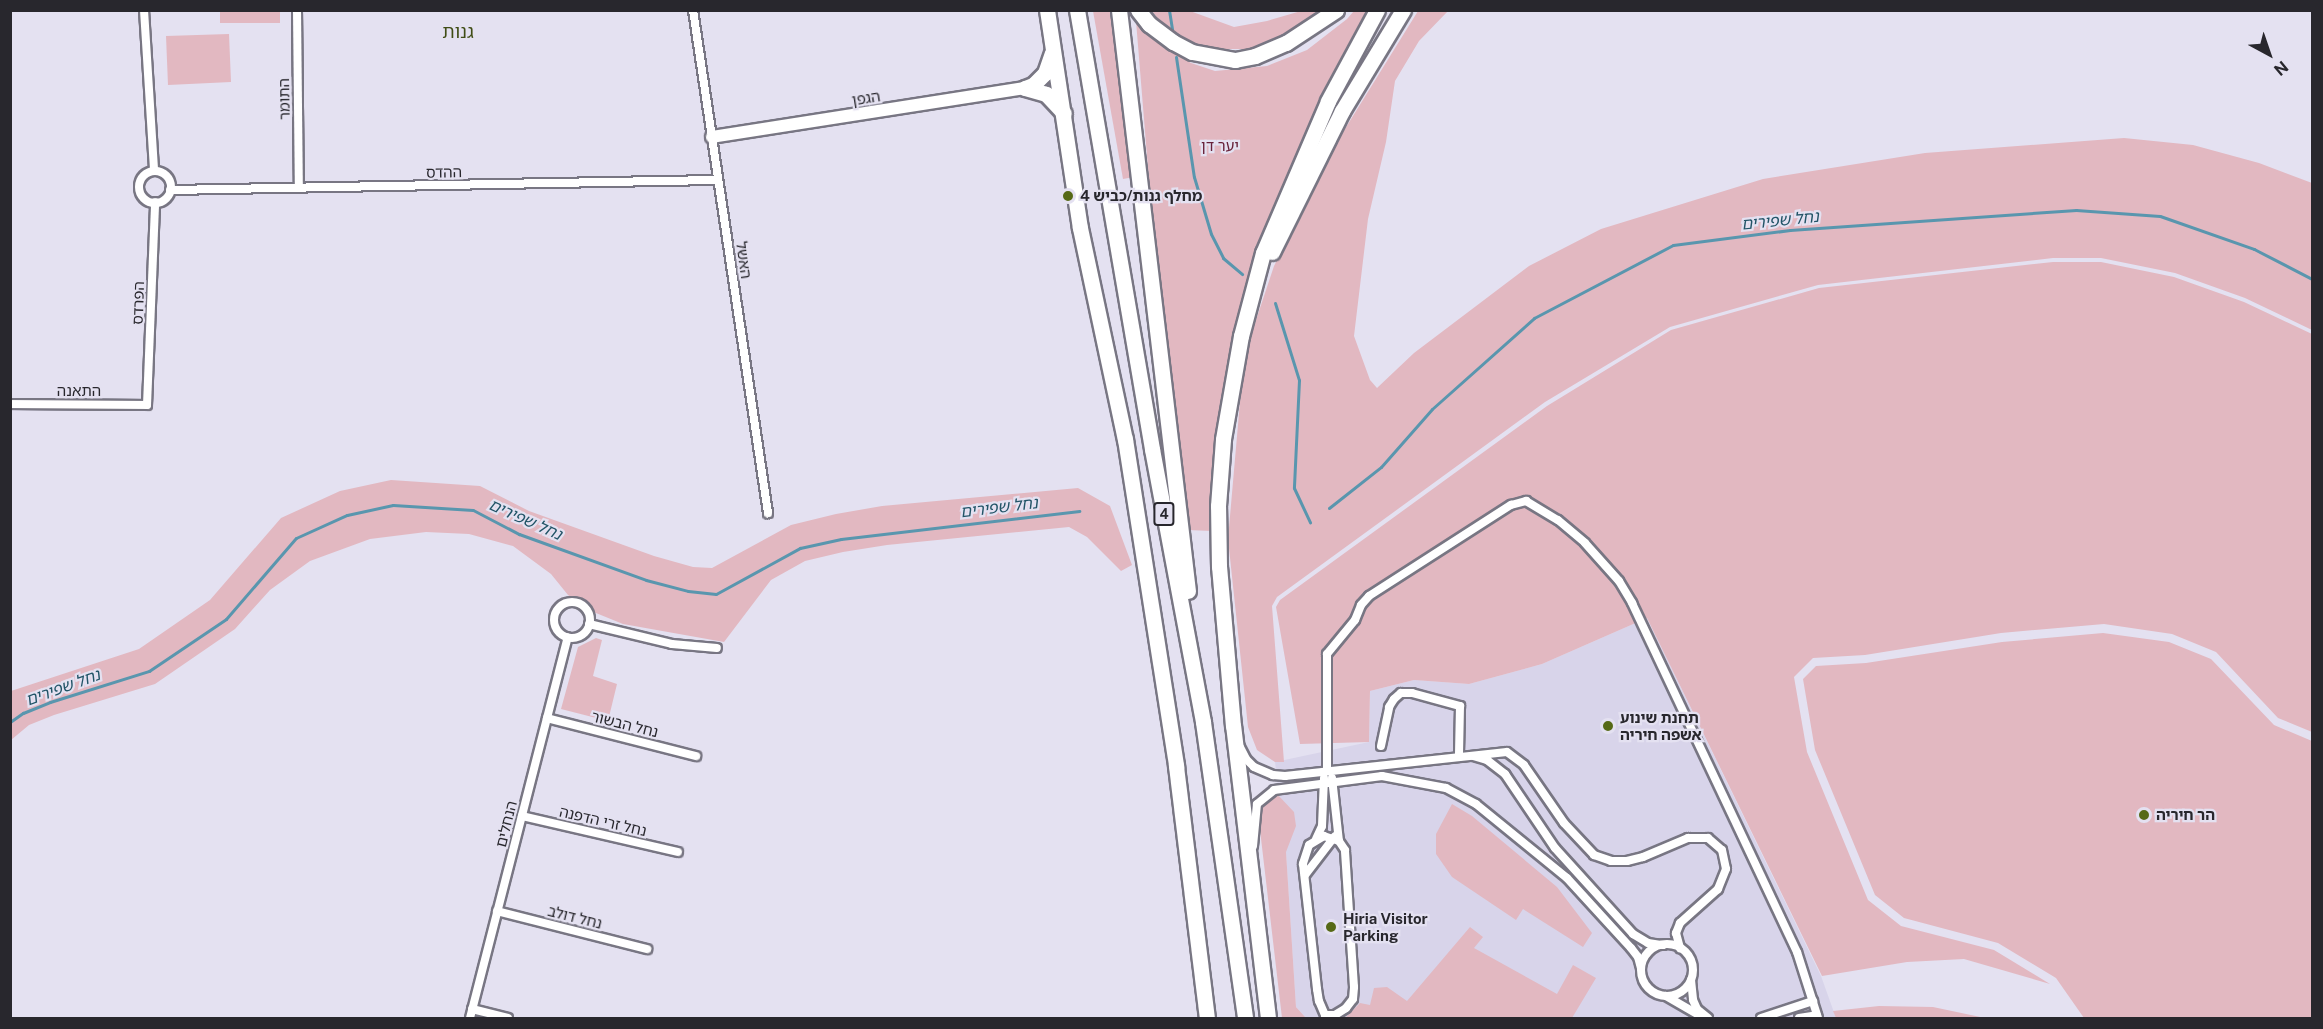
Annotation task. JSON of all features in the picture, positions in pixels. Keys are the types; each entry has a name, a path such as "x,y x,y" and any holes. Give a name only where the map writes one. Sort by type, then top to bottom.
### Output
{"highway":[{"name":"4","path":"1047,10 1080,228 1125,439 1176,766 1207,1018"},
{"name":"4","path":"1077,10 1152,449 1203,722 1245,1018"},
{"path":"1119,10 1203,722"},
{"path":"1138,10 1149,24 1173,42 1192,51 1235,60 1255,56 1278,47 1302,34 1336,10"},
{"path":"1268,1018 1233,726 1219,567 1218,506 1226,418 1247,307 1275,219 1328,101 1377,10"},
{"path":"1247,307 1306,178 1341,111 1403,10"},
{"path":"1025,88 1034,85 1045,73 1053,50"},
{"path":"1025,88 1046,94 1064,114"}],"street":[{"path":"144,10 154,171"},
{"name":"התומר","path":"297,10 299,188"},
{"name":"האשל","path":"693,10 768,513"},
{"name":"הגפן","path":"712,137 1025,88"},
{"path":"154,171 165,175 170,190 165,199 155,202 145,199 139,190 143,176 154,171"},
{"name":"ההדס","path":"170,190 718,180"},
{"name":"הפרדס","path":"147,405 155,202"},
{"name":"התאנה","path":"10,404 147,405"},
{"path":"1316,839 1324,836 1336,840 1347,861 1353,999 1346,1008 1335,1015 1326,1017 1317,989 1304,876 1305,851 1316,839 1322,826 1322,783 1328,771 1327,654 1355,620 1361,605 1369,596 1511,504 1526,501 1558,520 1585,543 1619,581 1628,596 1797,952 1817,1017 1799,1018"},
{"path":"563,604 581,604 589,614 589,624 583,634 568,637 562,635 554,625 555,612 563,604"},
{"path":"589,624 672,644 717,648"},
{"name":"הנחלים","path":"470,1018 568,637"},
{"path":"1381,746 1389,707 1401,693 1412,693 1460,706 1461,755"},
{"name":"נחל הבשור","path":"547,718 696,756"},
{"path":"1233,726 1246,759 1262,771 1285,776 1461,755 1507,752 1516,757 1579,842 1594,855 1611,861 1643,857 1697,837 1708,838 1716,843 1725,859 1724,879 1718,889 1680,923 1676,933 1680,948 1690,959 1693,1000 1697,1009 1707,1018"},
{"path":"1461,755 1487,760 1505,774 1545,836 1574,871 1633,934 1648,943 1680,948"},
{"path":"1304,876 1336,840 1340,829 1334,781 1328,771"},
{"path":"1252,877 1257,804 1274,790 1382,776 1446,788 1470,800 1523,840 1567,878 1632,948 1638,957 1641,976 1648,988 1707,1018"},
{"name":"נחל זרי הדפנה","path":"522,816 678,852"},
{"name":"נחל דולב","path":"497,911 647,950"},
{"path":"1641,968 1647,953 1663,945"},
{"path":"1666,996 1686,987 1692,975"},
{"path":"1761,1018 1813,1001"},
{"path":"472,1009 508,1018"}],"shaded area":[{"path":"1647,618 1821,976 1836,1018 1306,1018 1296,1007 1286,852 1275,762 1369,742 1370,691 1414,680 1469,684 1542,664"}],"green space":[{"path":"220,11 280,11 280,23 220,23"},
{"path":"1093,11 1110,11 1134,177 1123,179"},
{"path":"1152,11 1190,11 1234,27 1267,21 1301,11 1318,11 1294,29 1255,49 1216,49 1186,43 1164,27"},
{"name":"יער דן","path":"1354,11 1367,11 1305,134 1267,227 1213,531 1187,530 1155,254 1136,21 1164,47 1191,63 1215,71 1267,66 1307,50"},
{"path":"1418,11 1448,11 1419,41 1395,81 1386,142 1368,219 1354,336 1370,380 1377,388 1414,353 1529,266 1601,229 1763,179 1925,153 2124,138 2193,145 2259,163 2312,183 2312,330 2245,298 2175,273 2101,258 2053,258 1818,285 1670,327 1545,402 1277,597 1272,606 1284,762 1275,762 1257,750 1248,727 1228,539 1244,356 1274,266 1335,145"},
{"path":"229,34 231,82 168,85 166,36"},
{"path":"2053,262 2101,262 2174,277 2244,302 2312,334 2312,732 2278,718 2216,652 2172,634 2104,624 2001,633 1865,655 1813,658 1794,677 1807,752 1868,900 1901,926 1994,950 2050,984 1964,959 1907,962 1822,976 1647,618 1542,664 1469,684 1414,680 1370,691 1369,742 1300,744 1276,607 1280,600 1547,406 1671,330 1819,288"},
{"path":"391,480 480,486 529,511 654,556 693,567 712,568 791,525 836,514 882,506 1078,488 1110,506 1132,565 1121,571 1087,537 1069,527 887,545 843,552 805,561 771,580 724,642 623,624 591,611 568,595 551,574 513,546 469,534 426,532 370,539 310,561 270,590 235,629 155,684 54,715 29,725 11,740 11,691 139,649 210,600 281,518 340,491"},
{"path":"2103,633 2169,642 2211,659 2274,725 2312,741 2312,1018 2084,1018 2056,978 1998,943 1904,918 1875,895 1815,750 1803,679 1816,666 1866,663 2002,642"},
{"path":"596,638 602,640 593,676 617,684 608,721 561,709 578,647"},
{"path":"1277,794 1294,812 1296,826 1286,852 1296,1007 1306,1018 1282,1018 1260,830 1263,802"},
{"path":"1452,804 1472,816 1557,887 1592,933 1583,947 1523,909 1516,920 1452,877 1436,854 1436,834"},
{"path":"1470,927 1483,937 1474,948 1557,994 1573,965 1596,978 1572,1018 1345,1018 1360,1003 1370,1005 1374,988 1387,987 1407,1001"},
{"path":"1879,1006 1933,1007 1985,1018 1836,1018 1833,1011"}],"waterway":[{"path":"1169,10 1172,30"},
{"path":"1176,57 1194,177 1211,234 1223,258 1242,274"},
{"name":"נחל שפירים","path":"1329,508 1381,467 1432,409 1534,318 1673,245 1790,230 2076,210 2160,216 2254,249 2312,279"},
{"path":"1275,303 1299,380 1294,488 1310,523"},
{"name":"נחל שפירים","path":"10,722 23,713 50,702 149,671 226,619 296,538 347,515 393,505 473,510 519,534 646,580 688,591 716,594 800,548 841,539 1079,511"}],"place":[{"name":"מחלף גנות/כביש 4","path":"1068,196"},
{"name":"תחנת שינוע אשפה חיריה","path":"1608,726"},
{"name":"הר חיריה","path":"2144,815"},
{"name":"Hiria Visitor Parking","path":"1331,927"}],"district":[{"name":"גנות","path":"458,32"}]}
